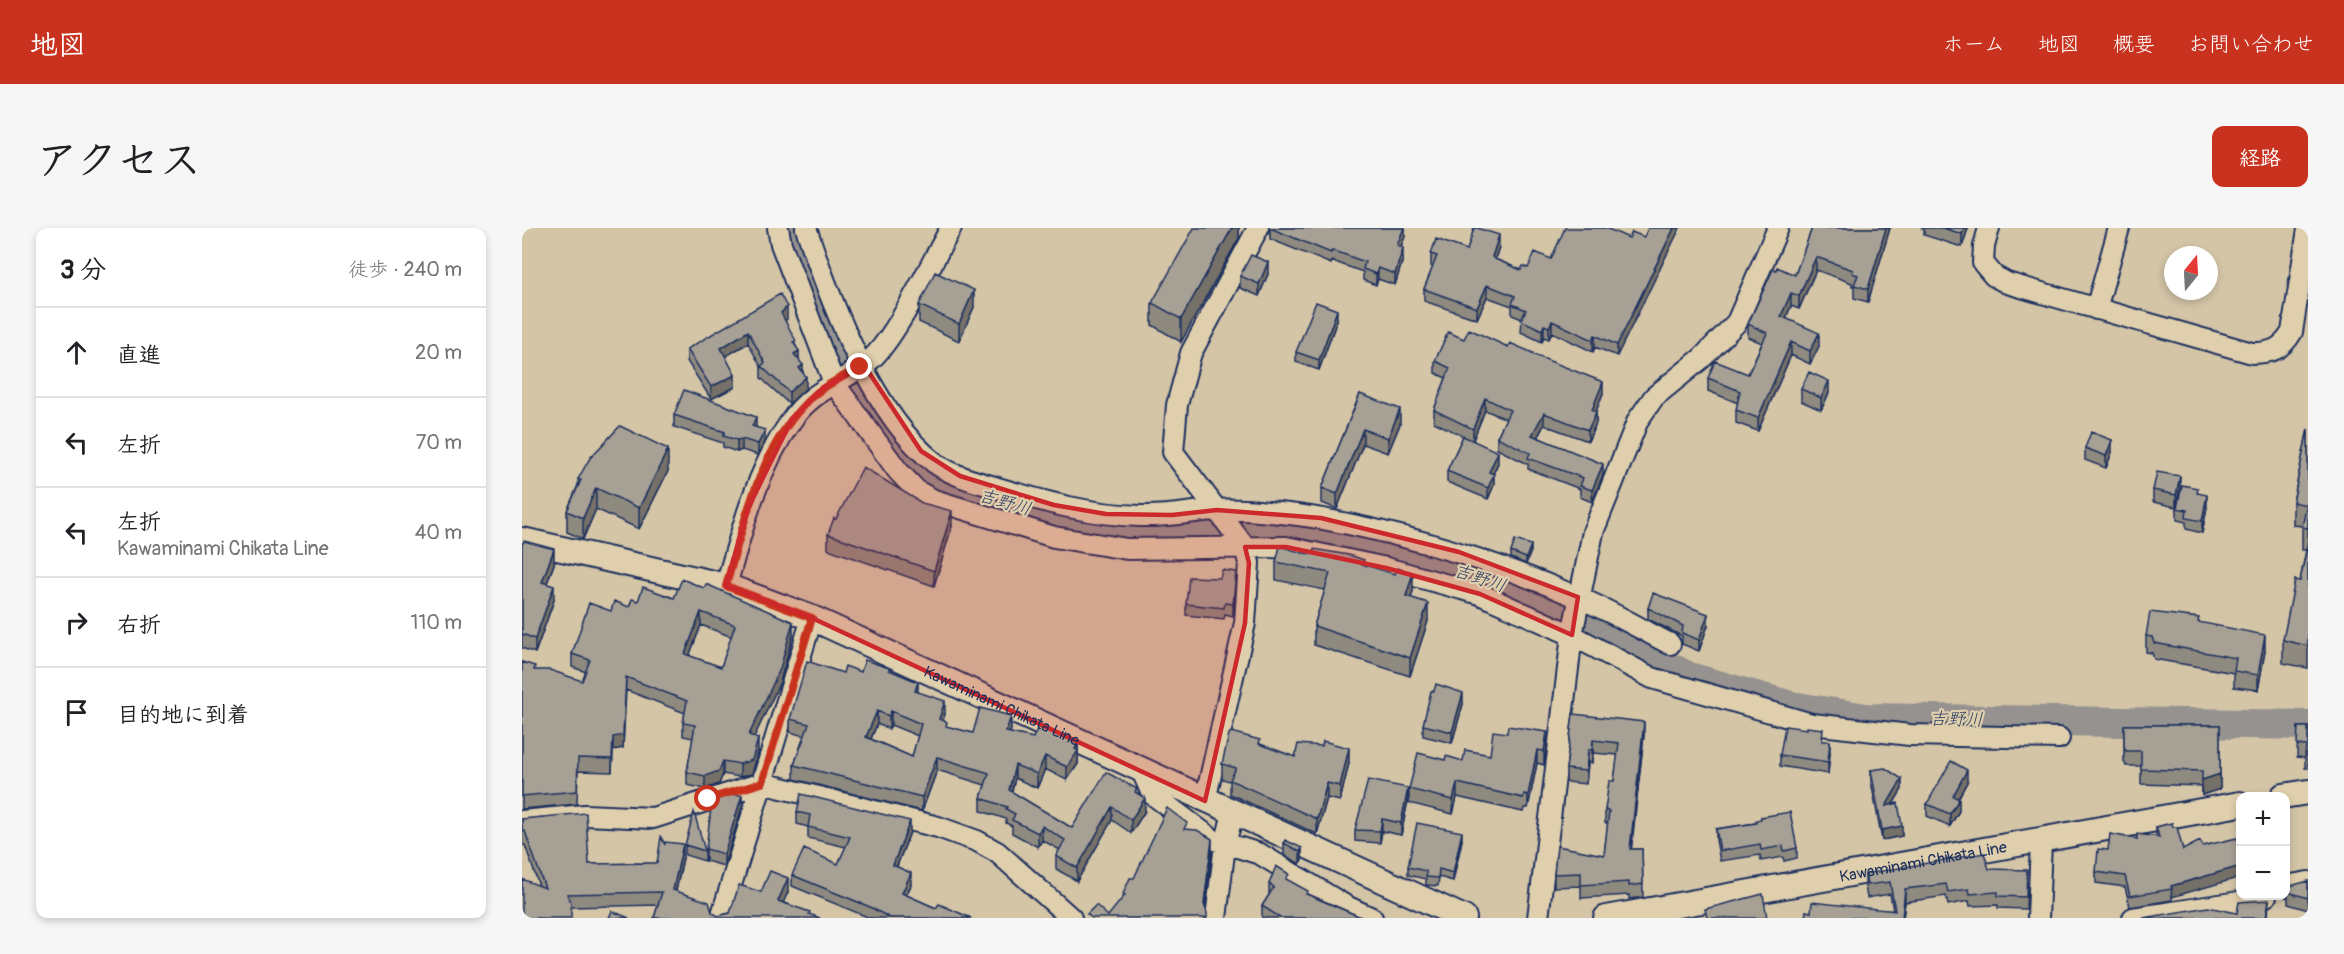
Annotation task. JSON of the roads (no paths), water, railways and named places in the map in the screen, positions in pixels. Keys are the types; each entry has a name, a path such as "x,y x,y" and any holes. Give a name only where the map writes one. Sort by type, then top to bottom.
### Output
{"main road":[{"name":"Kawaminami Chikata Line","path":"522,540 726,586 812,618 1205,801 1464,918"},
{"path":"2290,795 2308,792"},
{"name":"Kawaminami Chikata Line","path":"1606,918 1635,915 2236,805"}],"street":[{"path":"778,228 781,244 836,382 898,471 917,491 934,500 1053,537 1127,549 1242,543 1286,547 1386,568 1480,594 1572,635 1652,678 1812,724 1910,735 2059,738"},
{"path":"806,228 826,288 862,366 885,403 921,451 938,465 960,476 1054,505 1106,513 1172,515 1219,513 1333,521 1459,552 1578,597 1670,644"},
{"path":"726,586 748,508 774,449 792,418 811,398 875,356 898,322 951,228"},
{"path":"1205,801 1245,624 1250,563 1242,543 1173,452 1177,405 1191,353 1258,228"},
{"path":"1538,918 1572,635 1593,532 1638,420 1654,397 1702,358 1737,322 1778,228"},
{"path":"1989,228 1984,246 1983,263 1994,276 2007,283 2252,352 2268,353 2284,345 2292,332 2308,229"},
{"path":"2096,309 2119,228"},
{"path":"722,918 812,618"},
{"path":"1142,771 1152,794 1212,839 1260,854 1343,912 1372,918"},
{"path":"522,821 585,815 653,818 762,783 938,827 977,841 997,852 1071,918"},
{"path":"1216,918 1225,844 1233,813"},
{"path":"2038,918 2041,841"},
{"path":"2290,885 2308,882"},
{"path":"2133,918 2252,900"}],"waterway":[{"name":"吉野川","path":"792,228 835,350 878,421 920,474 940,484 1017,508 1094,527 1142,533 1247,526 1287,529 1370,547 1494,580 1556,607 1689,677 1791,706 1866,718 2308,725"}]}
